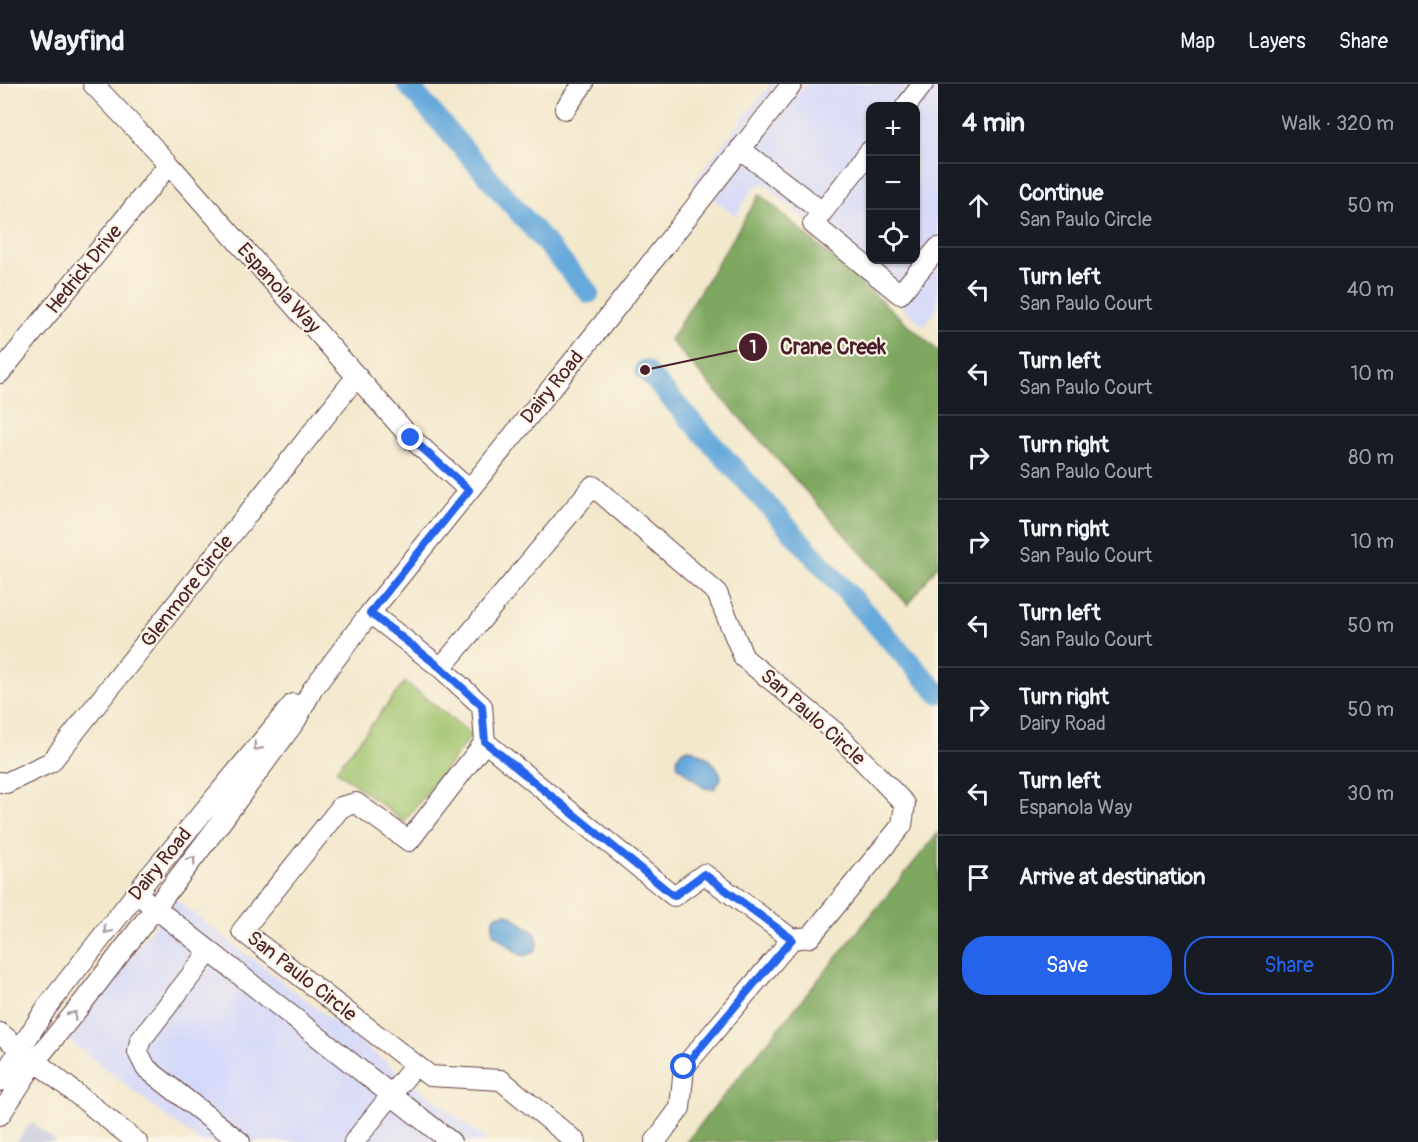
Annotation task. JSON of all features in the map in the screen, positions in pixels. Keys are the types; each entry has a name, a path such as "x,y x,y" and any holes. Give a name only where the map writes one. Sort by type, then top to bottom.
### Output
{"street":[{"name":"Espanola Way","path":"93,84 169,164 411,438 469,490"},
{"path":"565,109 583,84"},
{"name":"Dairy Road","path":"0,1114 36,1060 218,826 296,720 312,690 370,613 792,84"},
{"path":"909,102 923,84"},
{"path":"741,149 822,212"},
{"path":"866,156 813,224 900,294 938,248"},
{"name":"Hedrick Drive","path":"0,373 169,164"},
{"name":"Glenmore Circle","path":"0,782 6,783 51,762 357,376"},
{"name":"San Paulo Circle","path":"441,668 593,486 717,593 744,658 835,732 905,804 902,825 810,938 792,939 684,1067 681,1108 654,1142"},
{"path":"370,613 441,668 482,706 485,742 674,896 704,874 792,939"},
{"name":"Dairy Road","path":"0,1082 47,1007 137,893 291,705 312,690"},
{"name":"San Paulo Circle","path":"485,742 409,841 356,803 341,807 242,931 430,1076 501,1080 576,1142"},
{"path":"137,893 451,1142"},
{"path":"210,951 140,1041 138,1052 146,1068 240,1142"},
{"path":"0,1033 137,1142"},
{"path":"354,1142 415,1065"}],"shaded area":[{"path":"770,84 778,84 698,187 693,183"},
{"path":"805,84 938,84 938,308 924,326 766,186 761,184 754,187 736,216 714,199"},
{"path":"175,899 489,1142 199,1142 67,1039"},
{"path":"32,1122 56,1142 16,1142"}],"green space":[{"path":"760,194 938,351 938,565 908,605 670,340"},
{"path":"405,682 472,735 404,822 336,770"},
{"path":"938,833 938,1142 686,1142"}],"water":[{"path":"686,749 697,751 717,768 721,778 714,789 704,788 678,766 678,756"},
{"path":"506,913 536,934 538,944 534,952 524,956 519,954 493,933 493,920 497,915"}],"waterway":[{"path":"407,84 589,293"},
{"path":"645,370 938,693"}],"place":[{"name":"Crane Creek","path":"645,370"}],"route":[{"path":"411,438 469,490 370,613 441,668 482,706 485,742 674,896 704,874 792,939 684,1067"}]}
